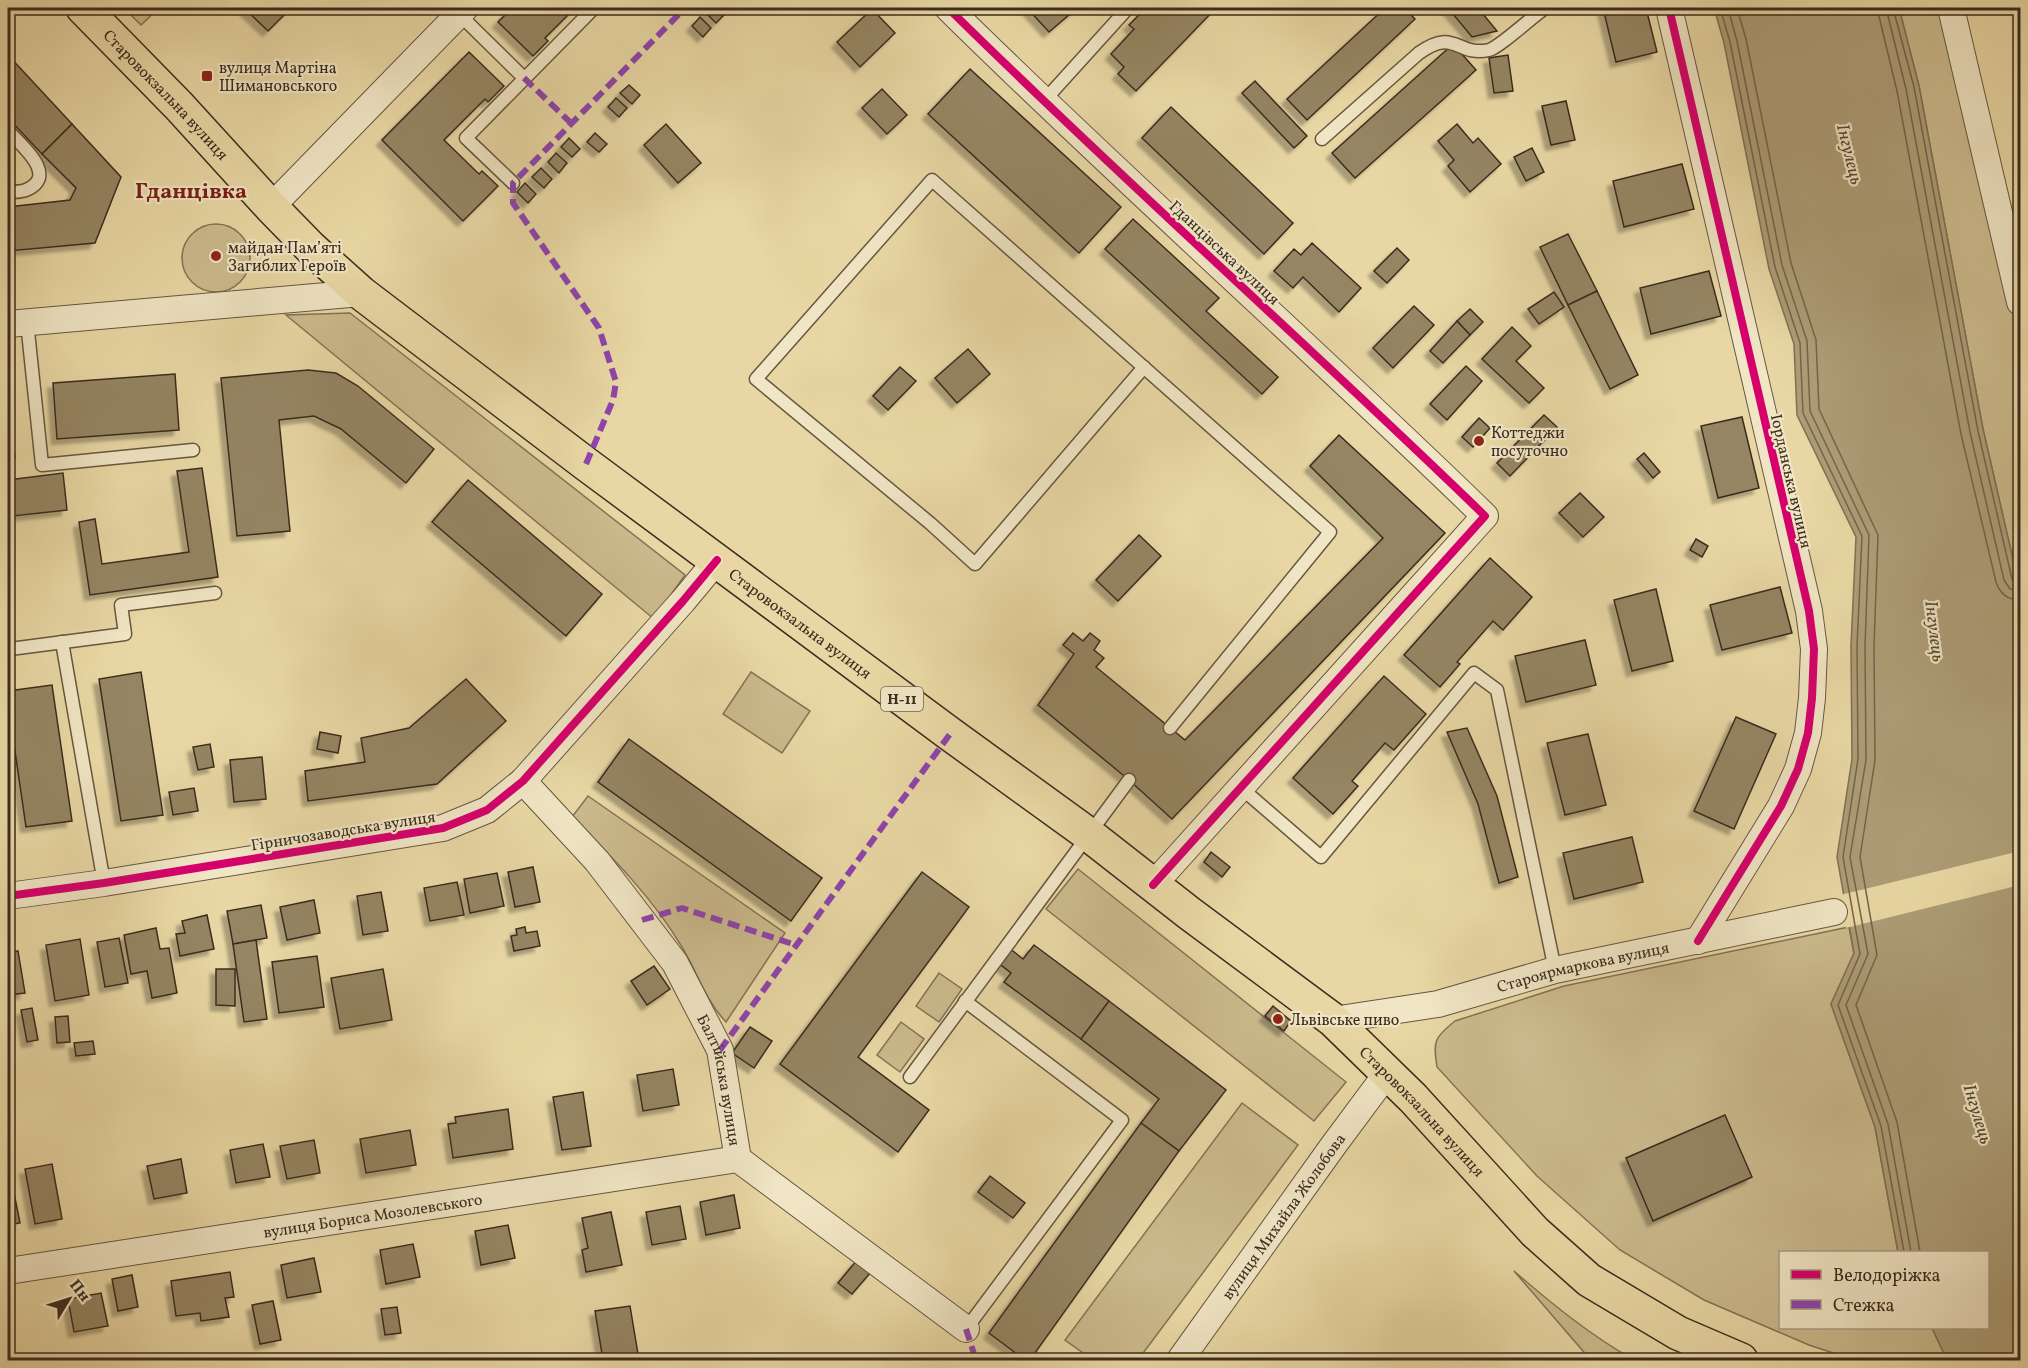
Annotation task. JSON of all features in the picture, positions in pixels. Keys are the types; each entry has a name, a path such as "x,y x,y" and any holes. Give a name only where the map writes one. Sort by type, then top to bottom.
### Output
{"main road":[{"name":"Старовокзальна вулиця","path":"82,8 179,106 311,248 361,292 586,464 1088,834 1333,1020 1388,1072 1535,1232 1589,1280 1678,1333 1741,1360"}],"street":[{"name":"Гданцівська вулиця","path":"948,8 1043,102 1386,420 1485,516 1240,787"},
{"name":"Іорданська вулиця","path":"1669,8 1809,611 1814,649 1808,733 1798,769 1781,806 1698,940"},
{"path":"1951,8 2020,302"},
{"path":"271,207 462,11"},
{"path":"17,323 361,292"},
{"name":"Гірничозаводська вулиця","path":"8,896 104,883 443,828 487,810 523,780 717,560"},
{"name":"Балтійська вулиця","path":"523,780 597,861 675,963 720,1050 738,1159 966,1329"},
{"path":"1153,885 1240,787"},
{"name":"Староярмаркова вулиця","path":"1333,1020 1438,1004 1555,970 1834,912"},
{"name":"вулиця Михайла Жолобова","path":"1180,1360 1388,1072"},
{"name":"вулиця Бориса Мозолевського","path":"8,1270 738,1159"}],"lane":[{"path":"513,183 466,138 594,8"},
{"path":"1043,102 1128,8"},
{"path":"1322,139 1432,43 1442,40 1475,51 1491,49 1545,8"},
{"path":"462,11 524,78"},
{"path":"8,131 38,164 40,174 37,181 27,190 8,192"},
{"path":"1144,367 975,564 931,524 756,379 932,180 1144,367 1330,532 1170,728"},
{"path":"17,323 42,465 193,450"},
{"path":"10,649 125,634 121,605 215,593"},
{"path":"62,642 104,883"},
{"path":"1240,787 1321,857 1474,673 1497,690 1555,970"},
{"path":"910,1077 1129,780"},
{"path":"965,1001 1122,1120 966,1329"}],"shaded area":[{"path":"124,8 159,8 141,25"},
{"path":"1899,8 1951,8 2020,302 2020,590 1983,429 1919,86"},
{"path":"216,224 229,227 240,234 247,245 250,258 247,271 240,282 229,289 216,292 203,289 192,282 185,271 182,258 185,245 192,234 203,227"},
{"path":"350,313 685,575 654,619 286,315"},
{"path":"751,672 810,711 782,753 723,714"},
{"path":"588,796 785,933 726,1022 707,996 671,929 617,863 572,817"},
{"path":"1078,869 1346,1082 1314,1121 1046,909"},
{"path":"1849,927 1854,954 1831,1004 1875,1127 1898,1251 1779,1251 1779,1329 1932,1329 1947,1360 1854,1360 1809,1345 1704,1300 1620,1250 1537,1176 1437,1067 1435,1046 1439,1036 1455,1021 1564,986"},
{"path":"939,973 962,989 939,1022 916,1006"},
{"path":"901,1022 924,1039 900,1072 877,1055"},
{"path":"1242,1103 1298,1145 1138,1360 1093,1360 1065,1340"},
{"path":"1514,1271 1572,1319 1634,1360 1589,1358"}],"water":[{"name":"Інгулець","path":"1714,8 1899,8 1919,86 1983,429 2020,590 2020,1360 1947,1360 1932,1329 1989,1329 1989,1251 1898,1251 1875,1127 1831,1004 1854,953 1837,857 1852,759 1851,646 1856,537 1797,415 1794,344 1769,269 1724,43"}],"pier":[{"path":"2020,851 2020,885 1846,928 1840,895"}],"building":[{"path":"244,8 291,8 268,31"},
{"path":"512,8 575,8 545,38 548,41 533,56 498,22"},
{"path":"709,8 718,8 725,14 716,23 705,12"},
{"path":"1027,8 1077,8 1049,32"},
{"path":"1146,8 1216,8 1136,91 1118,74 1124,67 1111,54 1134,29 1129,25"},
{"path":"1385,8 1404,8 1415,19 1307,120 1287,99"},
{"path":"1448,8 1478,8 1497,31 1472,37"},
{"path":"1603,8 1646,8 1657,52 1616,62"},
{"path":"872,9 895,33 860,67 837,42"},
{"path":"700,17 711,28 703,37 692,26"},
{"path":"1453,44 1476,70 1355,178 1332,153"},
{"path":"469,52 504,86 488,102 485,99 444,140 479,174 482,171 498,186 463,221 382,140"},
{"path":"8,55 72,124 42,154 8,118"},
{"path":"1508,55 1513,91 1494,93 1489,58"},
{"path":"970,69 1121,207 1079,253 928,114"},
{"path":"1255,81 1307,136 1294,148 1242,93"},
{"path":"629,85 640,95 632,104 620,93"},
{"path":"882,89 907,115 887,134 862,108"},
{"path":"616,98 627,108 619,117 608,107"},
{"path":"1566,101 1575,140 1551,145 1542,106"},
{"path":"1171,107 1293,223 1264,254 1142,138"},
{"path":"72,124 121,177 95,243 8,251 8,207 70,200 76,188 42,154"},
{"path":"666,124 701,163 678,183 644,145"},
{"path":"1457,124 1473,143 1478,138 1501,164 1470,192 1448,166 1454,160 1438,141"},
{"path":"595,133 607,144 599,152 587,142"},
{"path":"569,138 580,149 572,157 561,147"},
{"path":"1532,148 1544,172 1526,181 1514,157"},
{"path":"556,153 567,163 559,173 548,162"},
{"path":"1682,164 1694,209 1624,227 1613,181"},
{"path":"541,168 552,179 544,188 532,177"},
{"path":"525,183 536,194 528,203 517,192"},
{"path":"1133,219 1219,298 1206,311 1278,377 1262,394 1105,249"},
{"path":"1568,234 1597,291 1568,305 1540,247"},
{"path":"1312,243 1361,288 1339,312 1303,277 1293,288 1274,271 1294,249 1301,255"},
{"path":"1397,248 1409,260 1387,283 1374,271"},
{"path":"1709,271 1721,316 1651,334 1640,288"},
{"path":"1597,291 1638,375 1610,389 1568,305"},
{"path":"1554,292 1564,307 1539,324 1528,309"},
{"path":"1414,306 1434,325 1393,368 1373,348"},
{"path":"1470,309 1483,322 1470,335 1457,321"},
{"path":"1457,321 1470,335 1443,363 1430,351"},
{"path":"1512,327 1531,346 1516,361 1544,388 1529,403 1482,359"},
{"path":"968,349 990,374 957,403 935,378"},
{"path":"1466,366 1482,381 1447,420 1430,404"},
{"path":"900,367 916,381 888,410 873,396"},
{"path":"308,370 336,373 358,386 434,449 406,483 341,429 314,416 279,420 290,531 237,536 221,378"},
{"path":"175,374 179,430 57,439 53,383"},
{"path":"8,399 15,457 8,458"},
{"path":"1544,415 1557,427 1510,476 1497,463"},
{"path":"1742,417 1759,488 1718,498 1701,426"},
{"path":"1479,418 1490,428 1473,447 1462,437"},
{"path":"1339,435 1445,533 1172,819 1129,780 1038,705 1074,654 1063,645 1073,633 1083,641 1090,633 1100,641 1094,650 1104,658 1096,667 1185,740 1383,538 1310,466"},
{"path":"1644,453 1660,472 1653,478 1637,459"},
{"path":"202,468 218,577 90,595 79,522 95,519 102,564 189,552 177,471"},
{"path":"63,473 67,510 13,516 8,480"},
{"path":"468,480 602,594 566,636 432,522"},
{"path":"1580,493 1604,517 1583,537 1559,513"},
{"path":"1139,535 1161,556 1118,601 1096,580"},
{"path":"1696,539 1708,546 1702,557 1690,550"},
{"path":"1490,558 1532,597 1503,630 1493,621 1457,662 1460,664 1440,687 1404,655"},
{"path":"1780,587 1792,633 1722,650 1710,605"},
{"path":"1656,589 1673,661 1632,671 1614,600"},
{"path":"1585,640 1596,685 1526,702 1515,656"},
{"path":"141,672 163,815 121,821 99,679"},
{"path":"1384,676 1426,714 1394,750 1385,743 1352,781 1358,786 1333,814 1293,778"},
{"path":"466,679 506,721 437,784 308,801 305,771 365,762 361,738 409,728"},
{"path":"52,685 72,821 26,827 8,691"},
{"path":"1736,717 1776,734 1734,829 1694,811"},
{"path":"1467,728 1497,796 1518,877 1499,883 1478,804 1447,732"},
{"path":"320,732 341,736 338,753 317,749"},
{"path":"1588,734 1606,805 1565,815 1547,743"},
{"path":"629,739 822,878 791,921 598,782"},
{"path":"210,744 214,767 198,770 193,747"},
{"path":"262,757 266,799 234,802 230,760"},
{"path":"194,788 198,811 173,815 169,792"},
{"path":"1632,837 1643,882 1574,899 1563,853"},
{"path":"1211,852 1230,867 1222,877 1204,862"},
{"path":"533,867 540,902 515,907 508,872"},
{"path":"922,872 969,907 858,1057 929,1110 898,1152 780,1064"},
{"path":"497,873 504,906 470,913 464,879"},
{"path":"457,882 464,915 430,921 424,888"},
{"path":"381,892 388,931 363,935 357,896"},
{"path":"314,900 320,933 287,940 280,907"},
{"path":"261,905 267,938 233,944 227,911"},
{"path":"207,915 214,949 180,956 176,934 185,933 182,921"},
{"path":"525,927 526,933 537,931 540,946 514,951 511,936 517,935 516,929"},
{"path":"156,928 160,949 169,948 177,993 152,998 147,971 131,974 124,935"},
{"path":"119,938 128,983 105,987 97,942"},
{"path":"80,939 89,995 55,1001 46,945"},
{"path":"256,940 267,1019 244,1022 233,944"},
{"path":"1034,945 1109,1001 1081,1039 1004,982 1011,973 997,962 1008,947 1023,959"},
{"path":"18,951 25,993 8,995 8,953"},
{"path":"317,956 324,1007 279,1013 272,962"},
{"path":"654,966 670,989 647,1005 631,981"},
{"path":"216,969 235,969 235,1006 216,1005"},
{"path":"383,969 392,1020 340,1029 331,978"},
{"path":"1109,1001 1226,1090 1179,1151 1141,1123 1159,1099 1081,1039"},
{"name":"Львівське пиво","path":"1273,1006 1291,1021 1284,1031 1265,1016"},
{"path":"32,1008 38,1040 27,1042 21,1010"},
{"path":"68,1016 70,1042 57,1043 55,1017"},
{"path":"750,1027 772,1041 754,1068 732,1053"},
{"path":"93,1041 95,1054 76,1056 74,1043"},
{"path":"673,1069 679,1105 643,1111 637,1075"},
{"path":"583,1092 591,1146 562,1150 553,1097"},
{"path":"508,1109 513,1149 453,1158 448,1124 456,1123 455,1117"},
{"path":"1725,1115 1752,1177 1653,1221 1626,1158"},
{"path":"1141,1123 1179,1151 1030,1360 1025,1360 989,1333"},
{"path":"410,1130 416,1165 366,1173 360,1139"},
{"path":"314,1140 320,1173 287,1179 280,1146"},
{"path":"263,1144 270,1177 236,1183 230,1150"},
{"path":"181,1159 187,1193 154,1199 147,1166"},
{"path":"52,1164 62,1219 35,1224 25,1169"},
{"path":"990,1176 1025,1203 1013,1218 978,1192"},
{"path":"13,1188 20,1223 8,1225 8,1189"},
{"path":"734,1195 740,1228 706,1235 700,1202"},
{"path":"680,1206 686,1239 652,1245 646,1212"},
{"path":"611,1212 622,1265 586,1272 582,1250 588,1248 582,1218"},
{"path":"508,1225 515,1258 481,1265 475,1231"},
{"path":"413,1244 420,1277 386,1284 380,1250"},
{"path":"314,1258 321,1292 287,1298 281,1265"},
{"path":"857,1260 871,1272 852,1294 838,1283"},
{"path":"230,1272 234,1297 225,1298 229,1317 201,1321 200,1313 176,1316 171,1281"},
{"path":"132,1275 138,1307 118,1311 112,1279"},
{"path":"101,1293 108,1326 74,1332 68,1299"},
{"path":"273,1301 281,1340 260,1344 252,1305"},
{"path":"630,1306 639,1360 603,1360 595,1311"},
{"path":"397,1307 401,1333 385,1335 381,1309"}],"marked path":[{"path":"586,464 613,400 616,382 599,328 513,203 513,183 685,8"},
{"path":"524,78 571,123"},
{"path":"720,1050 950,734"},
{"path":"642,920 682,908 796,945"},
{"path":"966,1329 976,1360"}],"cycle path":[{"path":"948,8 1485,516 1153,885"},
{"path":"1669,8 1809,611 1814,649 1808,733 1798,769 1781,806 1698,941"},
{"path":"8,896 104,883 443,828 487,810 523,781 717,560"}],"place":[{"name":"вулиця Мартіна Шимановського","path":"207,76"},
{"name":"майдан Пам’яті Загиблих Героїв","path":"216,256"},
{"name":"Коттеджи посуточно","path":"1479,441"},
{"name":"Львівське пиво","path":"1278,1019"}],"district":[{"name":"Гданцівка","path":"191,190"}]}
